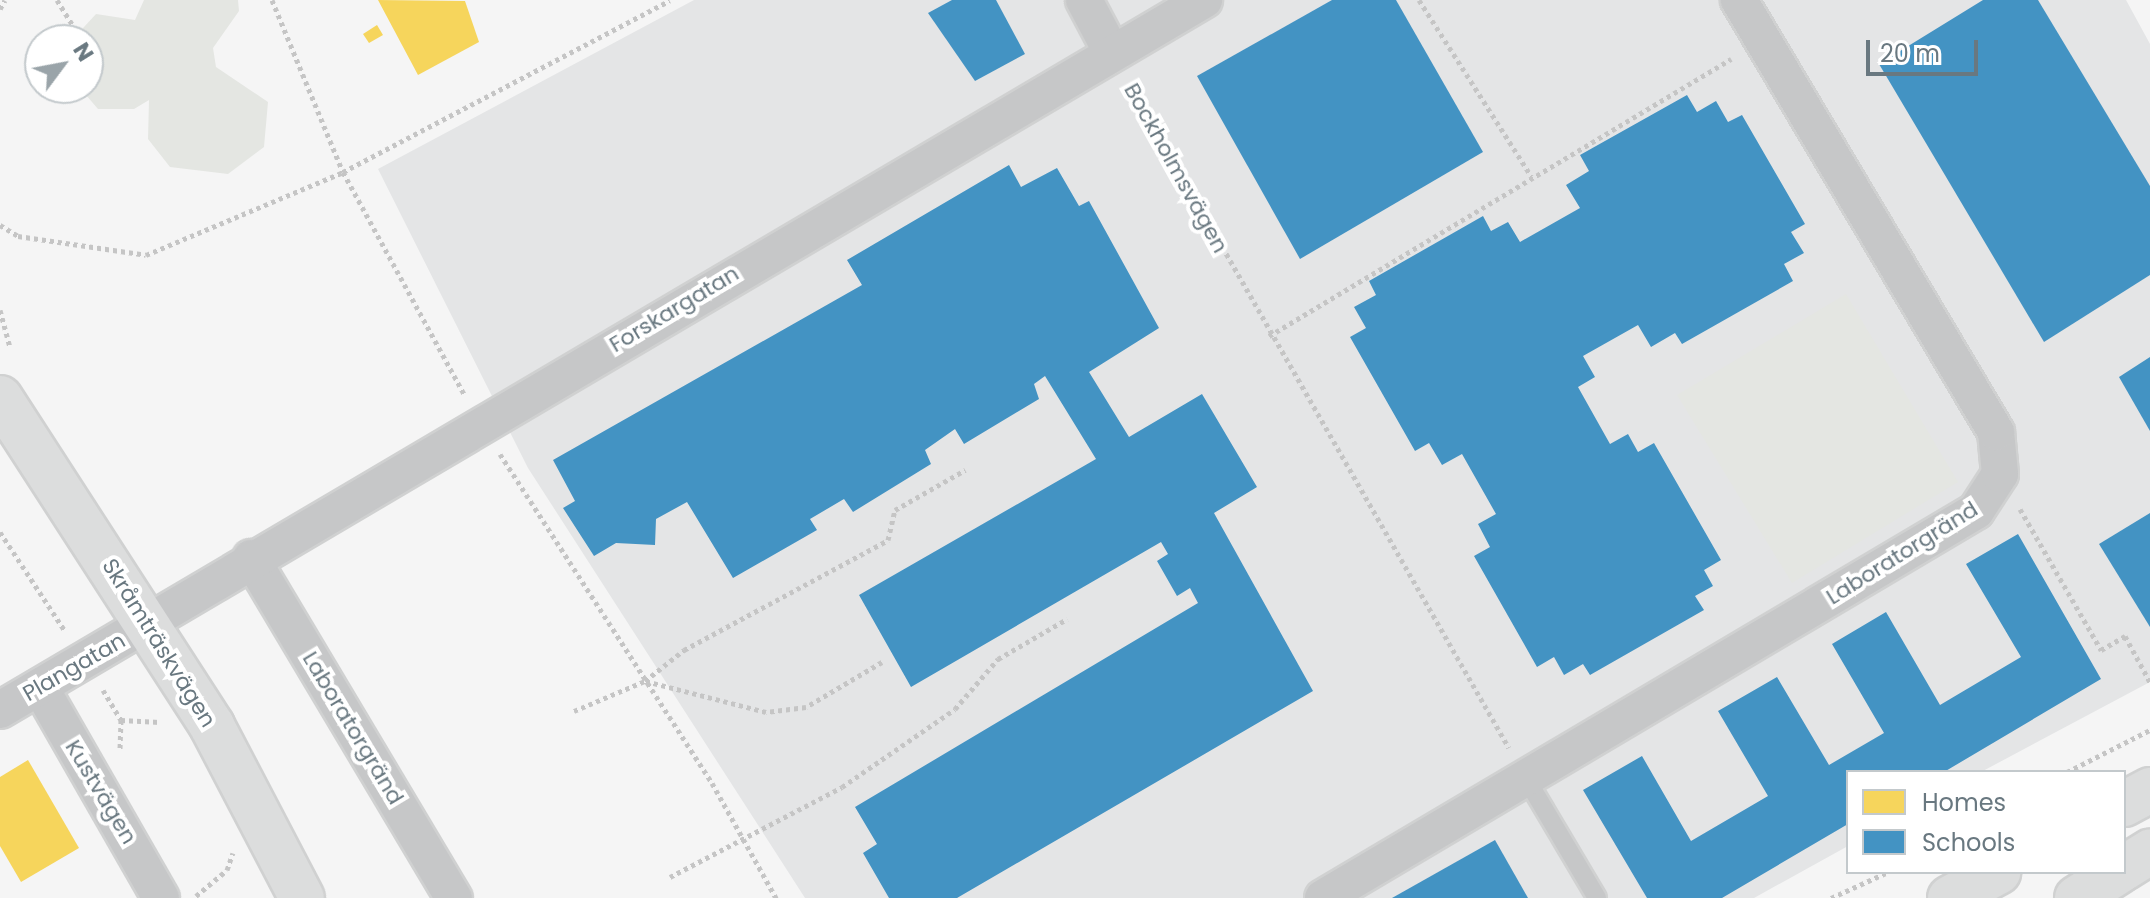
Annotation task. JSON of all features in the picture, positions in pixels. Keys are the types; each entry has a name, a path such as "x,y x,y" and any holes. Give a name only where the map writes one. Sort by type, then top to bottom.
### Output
{"main road":[{"name":"Skråmträskvägen","path":"0,398 212,726 302,898"},
{"path":"2126,803 2150,790"},
{"path":"2126,867 2150,852"},
{"path":"1950,898 1994,874"},
{"path":"2077,898 2115,874"}],"street":[{"path":"1084,0 1111,51"},
{"name":"Forskargatan","path":"148,624 251,558 1111,51 1204,0"},
{"path":"1739,0 1996,432 2000,474"},
{"name":"Laboratorgränd","path":"1323,898 1527,780 1976,511 2000,474"},
{"name":"Laboratorgränd","path":"251,558 454,898"},
{"name":"Plangatan","path":"0,710 148,624"},
{"name":"Kustvägen","path":"40,687 161,898"}],"lane":[{"path":"1527,780 1597,898"}],"path":[{"path":"0,9 5,0"},
{"path":"57,0 72,24"},
{"path":"272,0 343,172 471,406"},
{"path":"0,225 18,236 146,255 343,172 670,0"},
{"path":"1419,0 1531,176"},
{"path":"1269,336 1531,176 1761,41"},
{"name":"Bockholmsvägen","path":"1111,51 1269,336 1527,780"},
{"path":"0,310 10,347"},
{"path":"497,448 645,681 776,898"},
{"path":"574,711 645,681 684,650 888,540 895,510 965,470"},
{"path":"2000,474 2101,650 2125,636 2150,682"},
{"path":"0,532 64,629"},
{"path":"670,877 741,836 842,787 955,709 998,659 1067,619"},
{"path":"645,681 766,712 806,707 882,662"},
{"path":"104,692 121,720 120,764"},
{"path":"2071,770 2150,730"},
{"path":"1831,898 1884,874"}],"shaded area":[{"path":"144,0 238,0 239,11 213,48 216,67 268,102 264,147 228,174 170,167 148,139 149,100 134,109 98,109 94,104 104,104 104,24 87,24 96,14 135,20"},
{"path":"694,0 2126,0 2150,44 2150,682 1985,770 1846,770 1846,847 1754,898 805,898 528,468 378,169"},
{"path":"1846,294 1958,482 1792,583 1677,395"}],"building: Homes":[{"path":"378,0 465,1 479,42 418,75"},
{"path":"377,25 383,35 369,43 363,34"},
{"path":"28,760 79,848 21,882 0,846 0,777"}],"building: Schools":[{"path":"952,0 996,0 1025,54 975,81 928,13"},
{"path":"1332,0 1396,0 1483,152 1300,259 1197,76"},
{"path":"1983,0 2038,0 2150,186 2150,275 2044,342 1879,64"},
{"path":"1687,95 1697,112 1716,101 1728,122 1742,115 1805,224 1791,232 1804,253 1784,264 1793,281 1682,344 1675,333 1651,347 1638,325 1583,356 1595,377 1578,387 1610,444 1628,434 1638,452 1654,443 1721,560 1704,570 1713,586 1695,596 1704,610 1590,675 1583,664 1564,675 1554,657 1537,667 1474,556 1490,547 1478,524 1496,514 1462,454 1442,465 1429,443 1415,451 1350,337 1366,328 1354,307 1376,295 1369,281 1483,216 1491,231 1508,222 1520,242 1580,208 1566,185 1589,171 1580,155"},
{"path":"1009,165 1021,187 1057,168 1079,206 1089,201 1159,328 1089,372 1129,437 1202,394 1257,487 1214,513 1313,691 957,898 889,898 863,853 877,844 855,807 1198,603 1190,588 1177,596 1157,561 1168,554 1161,542 911,687 859,595 1096,459 1045,376 1034,384 1039,399 964,444 955,429 925,450 931,464 853,512 844,499 810,519 817,530 733,578 687,502 656,519 655,545 616,543 594,556 563,508 575,501 553,460 862,285 847,260"},
{"path":"2150,357 2150,431 2119,377"},
{"path":"2150,513 2150,627 2099,544"},
{"path":"2018,534 2101,679 1947,770 1846,770 1846,825 1722,898 1647,898 1583,790 1642,756 1691,841 1768,796 1718,711 1777,677 1829,765 1884,733 1832,644 1886,612 1940,705 2021,657 1966,564"},
{"path":"1495,840 1528,898 1392,898"}]}
